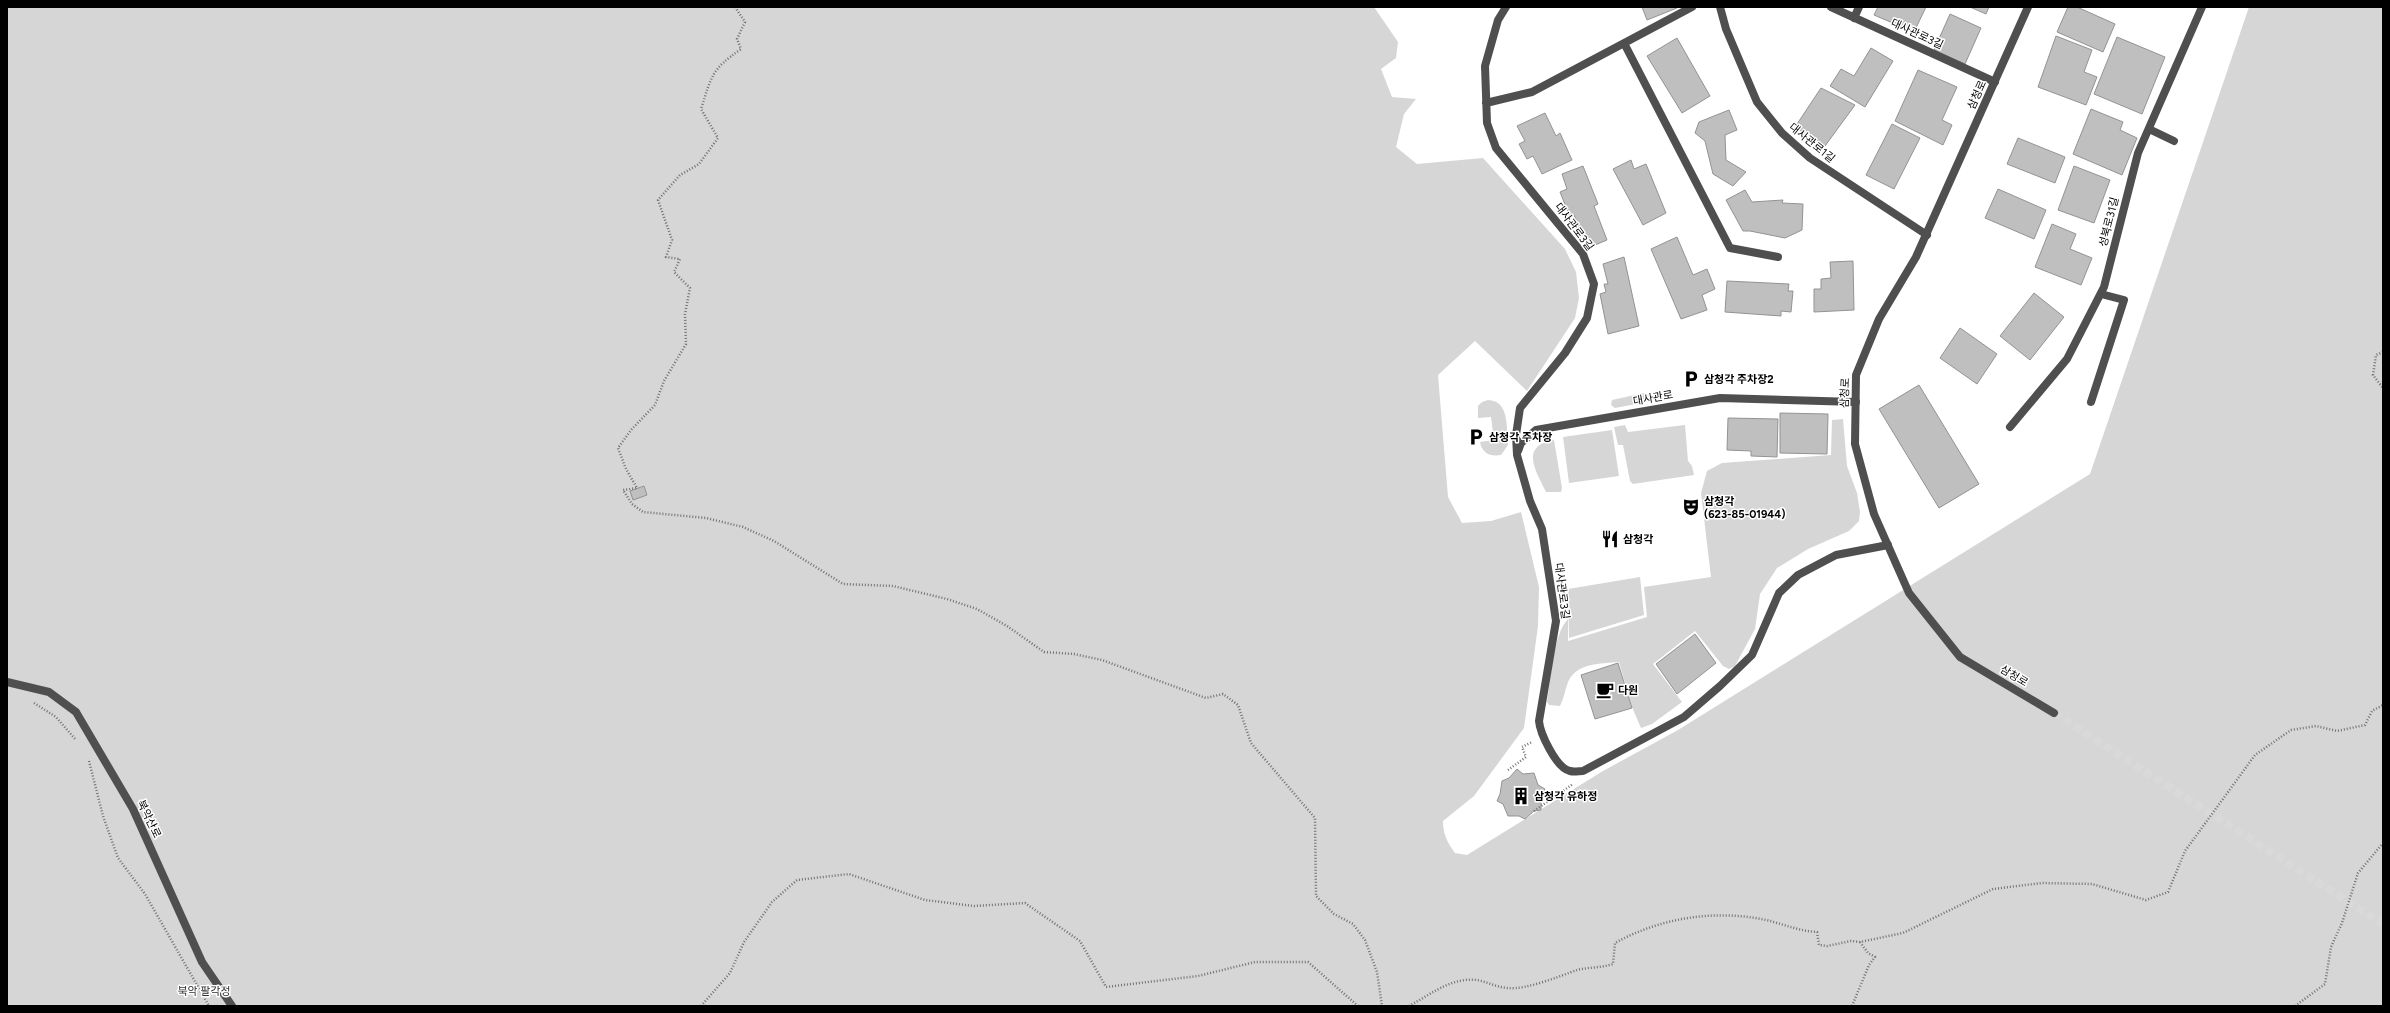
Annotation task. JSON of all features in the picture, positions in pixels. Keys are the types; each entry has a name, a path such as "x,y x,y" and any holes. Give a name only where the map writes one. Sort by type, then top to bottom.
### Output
{"street":[{"name":"대사관로3길","path":"1506,7 1498,20 1485,66 1487,124 1496,148 1583,254 1594,284 1587,318 1566,353 1520,408 1516,435 1517,456 1530,501 1542,529 1556,621 1539,721 1543,736 1558,763 1568,771 1583,771"},
{"path":"1486,103 1532,92 1625,45 1692,7"},
{"name":"대사관로1길","path":"1720,7 1726,29 1757,102 1782,133 1810,158 1927,235"},
{"name":"대사관로3길","path":"1831,7 1995,82"},
{"path":"1854,18 1859,7"},
{"name":"삼청로","path":"2028,7 1927,235 1916,257 1878,320 1856,375 1855,444 1874,514 1909,593 1960,657 2054,713"},
{"name":"성북로31길","path":"2010,428 2068,358 2101,294 2138,153 2202,7"},
{"path":"1625,45 1730,248 1778,258"},
{"path":"2149,129 2174,141"},
{"path":"2091,402 2124,300 2101,294"},
{"name":"대사관로","path":"1517,456 1522,443 1536,430 1720,398 1856,402"},
{"path":"1583,771 1684,716 1720,686 1752,655 1779,593 1798,575 1836,554 1888,544"},
{"name":"북악산로","path":"7,682 49,692 76,712 133,809 202,962 228,1005"}],"path":[{"path":"735,7 745,22 737,39 741,49 719,64 711,78 701,109 718,138 699,164 680,175 658,200 672,240 666,257 680,259 674,272 690,288 685,314 686,344 664,381 655,405 631,430 618,448 626,469 637,488 623,490 632,504 643,512 706,518 743,527 774,541 843,584 893,586 947,599 977,609 995,619 1044,652 1074,654 1102,660 1206,698 1223,694 1238,705 1251,743 1315,818 1316,896 1334,914 1353,924 1365,940 1377,972 1382,1006"},
{"path":"2383,352 2376,355 2373,375 2383,388"},
{"path":"32,702 56,717 81,746"},
{"path":"1409,1006 1444,986 1464,980 1476,980 1510,989 1559,978 1578,970 1601,968 1613,964 1615,943 1637,931 1660,923 1728,914 1816,932 1819,945 1827,946 1852,941 1860,942 1903,933 1993,889 2042,883 2092,884 2146,900 2168,892 2185,851 2255,754 2291,730 2316,726 2337,732 2365,725 2372,711 2383,705"},
{"path":"1508,770 1526,757 1522,747 1543,736"},
{"path":"88,758 103,816 118,858 145,894 209,1006"},
{"path":"1534,811 1570,787 1583,771"},
{"path":"2295,1006 2325,984 2331,947 2342,923 2358,873 2383,843"},
{"path":"701,1006 730,973 744,942 772,902 797,880 849,874 926,900 974,906 1025,903 1080,941 1106,987 1198,976 1255,962 1308,962 1358,1006"},
{"path":"1852,1006 1869,965 1876,957 1868,953 1860,942"}],"green space":[{"name":"북악 팔각정","path":"7,7 1374,7 1398,42 1396,58 1381,69 1392,97 1416,99 1404,114 1396,147 1417,164 1483,158 1565,249 1576,272 1579,298 1575,318 1527,391 1475,341 1438,375 1448,497 1462,523 1491,521 1521,512 1539,587 1538,626 1524,728 1474,796 1443,821 1446,838 1455,853 1467,855 1603,771 1678,730 2090,474 2249,7 2383,7 2383,1006 7,1006"},
{"path":"1644,393 1651,395 1652,401 1615,408 1611,405 1612,400"},
{"path":"1488,400 1500,405 1506,416 1508,445 1501,455 1490,455 1483,449 1480,442 1494,440 1491,417 1478,418 1478,406 1482,402"},
{"path":"1843,419 1847,466 1857,493 1860,512 1859,521 1849,531 1808,549 1777,568 1760,594 1755,629 1735,666 1729,669 1723,666 1695,631 1653,664 1682,702 1652,724 1641,728 1632,707 1619,662 1583,667 1572,675 1568,682 1560,706 1549,705 1547,702 1556,646 1563,626 1568,619 1568,641 1647,617 1644,587 1711,577 1701,493 1707,471 1722,463 1831,455 1832,420"},
{"path":"1625,425 1628,432 1685,425 1688,461 1692,466 1694,475 1633,484 1630,481 1623,445 1618,445 1614,427"},
{"path":"1612,430 1619,476 1569,483 1563,437"},
{"path":"1554,440 1562,488 1561,492 1546,492 1535,468 1533,454 1543,443"},
{"path":"1640,577 1644,615 1569,638 1568,589"}],"building":[{"path":"1642,7 1676,7 1677,8 1647,20"},
{"path":"1878,7 1926,7 1914,32 1874,15"},
{"path":"1970,7 1989,7 1986,14"},
{"path":"2068,7 2077,7 2115,24 2103,52 2057,32"},
{"path":"1950,14 1981,28 1965,64 1934,50"},
{"path":"2056,36 2092,50 2084,72 2097,77 2086,105 2038,87"},
{"path":"2117,37 2165,57 2142,114 2094,94"},
{"path":"1677,38 1710,96 1682,113 1647,56"},
{"path":"1871,48 1893,61 1865,107 1830,86 1841,69 1854,76"},
{"path":"1918,70 1957,87 1942,120 1952,125 1943,145 1895,121"},
{"path":"1821,88 1855,105 1825,146 1795,127"},
{"path":"2091,109 2123,122 2120,130 2137,138 2122,175 2073,154"},
{"path":"1729,110 1737,130 1725,135 1726,160 1746,172 1733,186 1713,174 1705,141 1695,133 1699,122"},
{"path":"1545,113 1556,136 1560,133 1572,160 1542,174 1533,156 1527,159 1519,144 1525,141 1517,126"},
{"path":"1892,124 1920,138 1894,189 1866,175"},
{"path":"2018,138 2065,157 2055,183 2007,164"},
{"path":"1631,160 1634,169 1646,164 1666,213 1643,225 1613,169"},
{"path":"1583,166 1598,204 1594,206 1607,240 1588,248 1574,215 1570,217 1560,192 1567,189 1562,174"},
{"path":"2074,166 2110,180 2094,223 2058,210"},
{"path":"1998,189 2046,210 2034,239 1985,218"},
{"path":"1745,190 1752,202 1783,200 1782,203 1803,204 1802,230 1785,238 1743,231 1726,200"},
{"path":"2052,224 2076,234 2070,249 2092,258 2081,285 2035,267"},
{"path":"1677,237 1693,275 1707,269 1715,289 1702,295 1707,310 1681,319 1651,249"},
{"path":"1624,257 1639,326 1608,334 1600,294 1606,292 1604,284 1608,284 1603,264"},
{"path":"1853,261 1854,310 1814,312 1814,289 1821,289 1821,279 1831,278 1830,262"},
{"path":"1727,281 1789,284 1788,291 1793,291 1791,312 1781,311 1781,316 1725,312"},
{"path":"2034,293 2064,317 2030,360 2000,336"},
{"path":"1960,328 1997,354 1977,384 1940,358"},
{"path":"1919,385 1979,484 1939,508 1879,409"},
{"path":"1780,413 1828,414 1827,454 1780,453"},
{"path":"1728,418 1778,419 1777,457 1751,456 1751,451 1727,450"},
{"path":"644,486 647,495 633,500 630,491"},
{"path":"1695,634 1716,663 1677,694 1656,664"},
{"path":"1618,663 1632,708 1595,719 1581,675"},
{"name":"삼청각 유하정","path":"1517,769 1523,774 1534,773 1538,785 1545,789 1541,797 1541,810 1534,811 1525,819 1519,816 1508,816 1503,804 1497,801 1500,794 1502,781 1509,778"}],"tunnel":[{"path":"2054,713 2383,924"}],"place":[{"name":"삼청각 주차장2","path":"1691,379"},
{"name":"삼청각 주차장","path":"1476,437"},
{"name":"삼청각 (623-85-01944)","path":"1691,507"},
{"name":"삼청각","path":"1610,539"},
{"name":"다원","path":"1605,690"},
{"name":"삼청각 유하정","path":"1521,796"}]}
